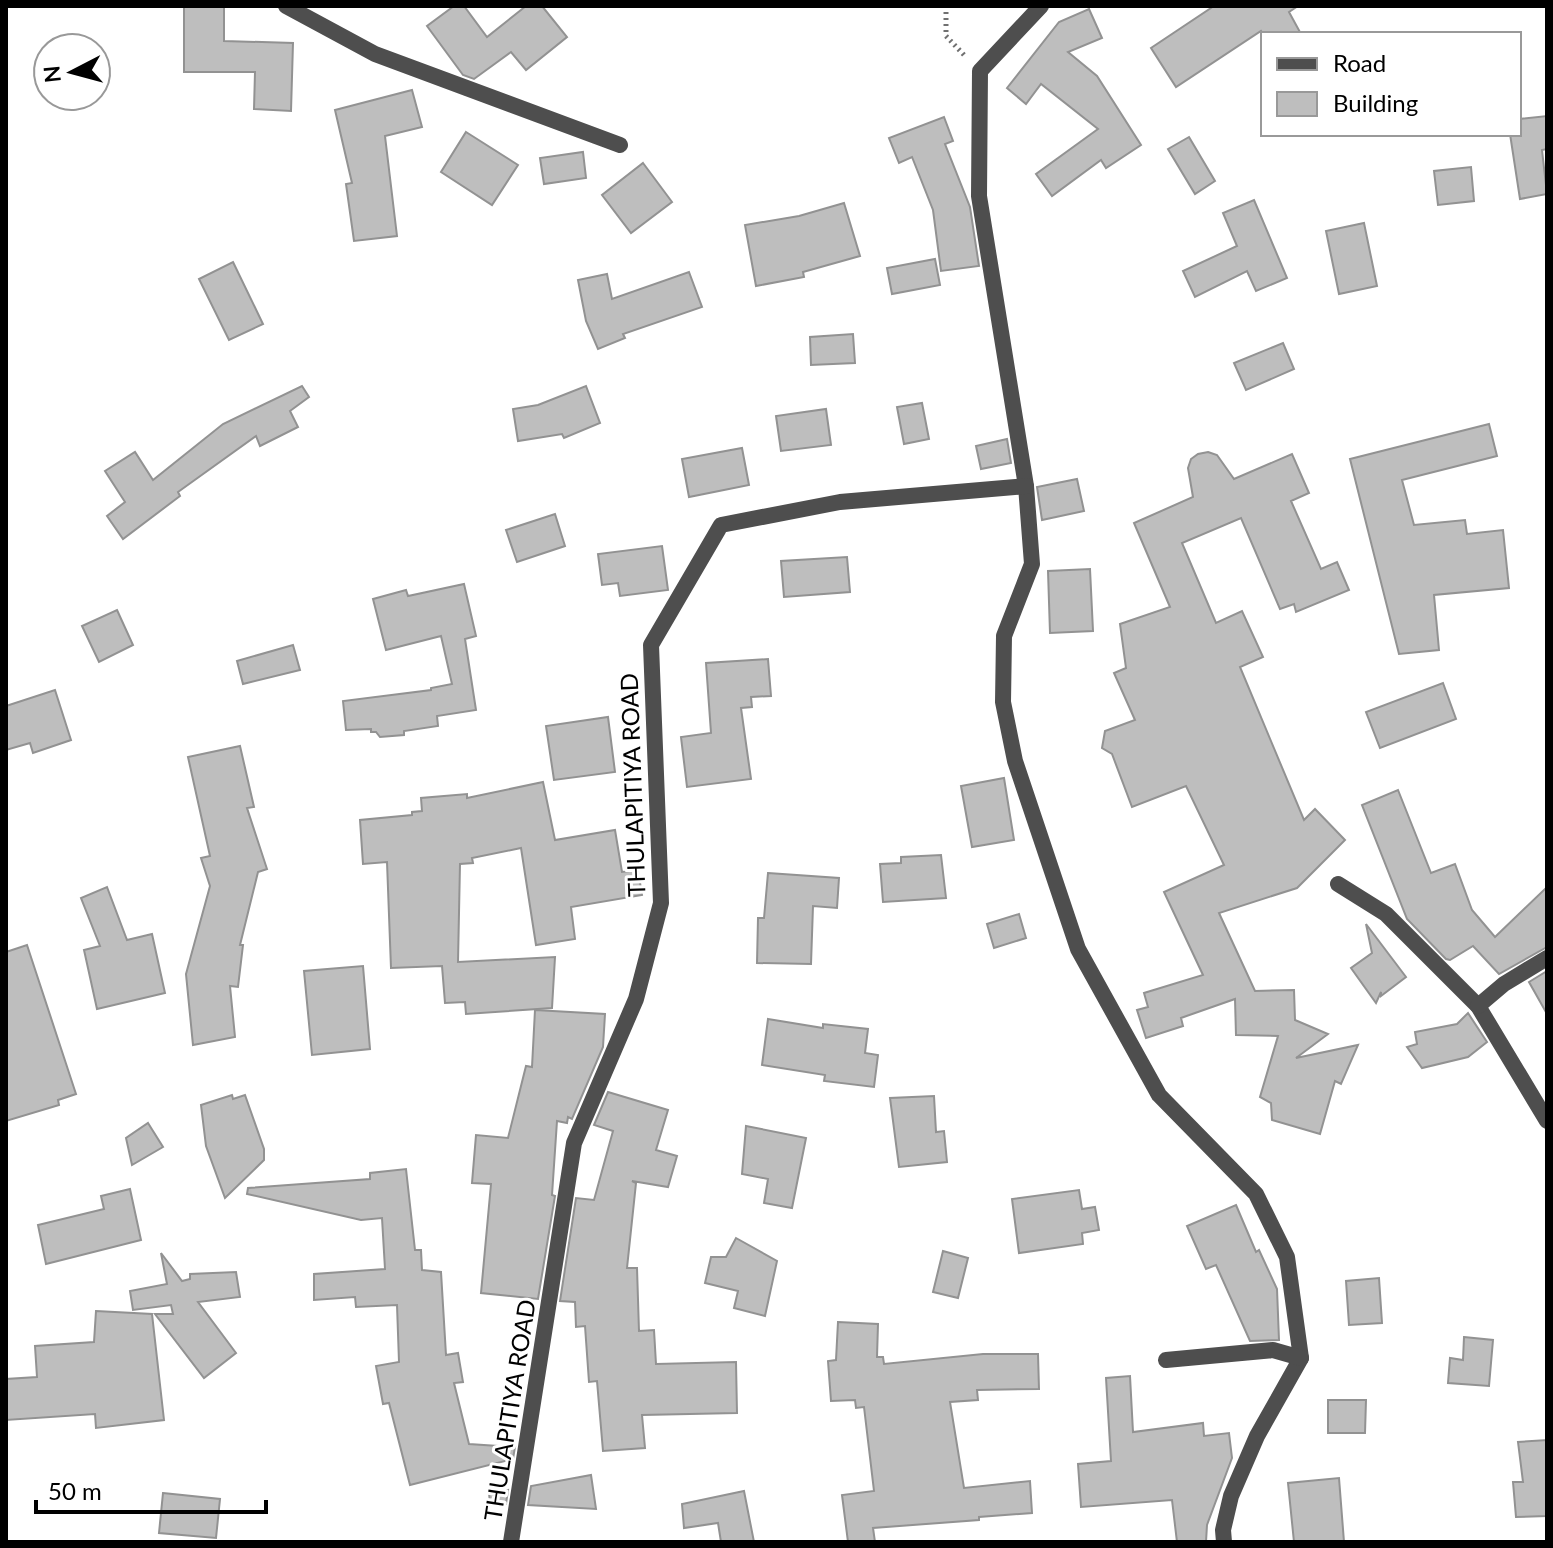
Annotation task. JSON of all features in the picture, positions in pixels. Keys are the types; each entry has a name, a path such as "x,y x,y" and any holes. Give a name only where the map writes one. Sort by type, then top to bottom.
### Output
{"street":[{"path":"286,6 375,54 620,145"},
{"path":"1041,6 980,71 979,196 1026,486 1032,564 1004,636 1003,702 1015,761 1078,949 1159,1095 1256,1194 1287,1257 1301,1358 1257,1436 1231,1496 1223,1530 1224,1542"},
{"name":"THULAPITIYA ROAD","path":"511,1542 574,1143 636,999 661,903 651,645 721,525 840,502 1026,486"},
{"path":"1338,884 1386,914 1478,1006 1547,1121"},
{"path":"1478,1006 1504,984 1547,958"},
{"path":"1166,1360 1273,1350 1301,1358"}],"path":[{"path":"946,6 946,36 980,71"}],"building":[{"path":"184,6 224,7 224,41 293,43 291,111 254,109 255,72 184,72"},
{"path":"454,6 464,6 487,37 526,6 542,6 567,37 526,70 511,52 474,79 463,75 427,26"},
{"path":"1214,6 1298,6 1289,12 1300,32 1261,31 1176,87 1151,48"},
{"path":"1089,9 1102,38 1068,52 1097,76 1141,145 1106,168 1101,160 1052,196 1036,174 1098,129 1041,84 1026,104 1007,88 1059,22"},
{"path":"412,90 422,127 385,136 397,236 354,241 346,184 352,183 335,110"},
{"path":"1547,116 1547,149 1542,150 1547,194 1520,199 1510,136 1521,136 1521,119"},
{"path":"944,117 953,141 945,144 970,207 979,266 941,271 933,210 912,157 899,163 889,138"},
{"path":"466,132 518,165 492,205 441,172"},
{"path":"1189,137 1215,181 1195,194 1168,149"},
{"path":"583,152 586,178 544,184 540,158"},
{"path":"643,163 672,202 631,233 602,195"},
{"path":"1471,167 1474,201 1438,205 1434,171"},
{"path":"1254,200 1287,278 1256,291 1247,271 1195,297 1183,271 1237,246 1223,213"},
{"path":"844,203 860,256 803,272 804,277 756,286 745,225 799,216"},
{"path":"1364,223 1377,286 1339,294 1326,231"},
{"path":"935,259 940,285 892,294 887,268"},
{"path":"233,262 263,324 229,340 199,279"},
{"path":"689,272 702,307 623,334 625,338 598,349 586,321 578,280 607,274 612,299"},
{"path":"853,334 855,363 811,365 810,337"},
{"path":"1283,343 1294,369 1246,390 1234,363"},
{"path":"302,386 309,397 290,411 298,427 260,446 256,436 178,492 180,496 123,539 107,516 125,502 105,471 135,452 153,480 223,424"},
{"path":"586,386 600,423 564,438 562,434 518,441 513,409 538,405"},
{"path":"922,403 929,439 904,444 897,407"},
{"path":"826,409 831,445 781,451 776,416"},
{"path":"1489,424 1497,456 1402,480 1414,525 1465,520 1467,534 1503,530 1509,588 1434,595 1439,650 1399,654 1350,459"},
{"path":"1007,439 1011,463 981,469 976,446"},
{"path":"742,448 749,485 689,497 682,459"},
{"path":"1208,452 1217,455 1234,479 1292,454 1309,493 1291,501 1321,569 1337,562 1349,590 1296,612 1294,604 1280,609 1241,518 1182,543 1216,623 1242,611 1263,657 1240,667 1304,820 1315,809 1345,840 1297,888 1219,913 1255,991 1294,990 1295,1020 1328,1034 1296,1058 1358,1045 1341,1084 1335,1081 1320,1134 1272,1120 1271,1103 1260,1097 1278,1036 1236,1035 1235,999 1181,1018 1183,1026 1146,1038 1137,1010 1148,1007 1144,993 1203,975 1164,892 1224,865 1186,786 1132,807 1112,754 1102,748 1105,731 1135,720 1114,673 1126,668 1120,624 1170,607 1134,523 1193,497 1188,468 1191,459"},
{"path":"1077,479 1084,511 1042,520 1037,487"},
{"path":"555,514 565,546 517,562 506,530"},
{"path":"662,546 668,590 620,596 618,583 602,585 598,554"},
{"path":"847,557 850,592 784,597 781,561"},
{"path":"1090,569 1093,631 1050,633 1048,571"},
{"path":"464,584 476,636 465,639 476,710 437,716 438,726 404,731 404,735 380,737 371,729 346,730 343,701 431,690 452,684 441,636 386,650 373,599 406,590 408,596"},
{"path":"117,610 133,645 99,662 82,626"},
{"path":"293,645 300,670 243,684 237,661"},
{"path":"768,659 771,696 751,697 752,707 741,708 751,779 687,787 681,737 711,733 706,663"},
{"path":"1443,683 1456,719 1380,748 1366,712"},
{"path":"55,690 71,740 33,753 30,743 6,750 6,706"},
{"path":"608,717 615,772 554,780 546,726"},
{"path":"240,746 254,807 247,808 267,869 258,872 240,945 243,945 238,987 230,986 235,1037 193,1045 186,974 210,886 201,858 210,856 188,757"},
{"path":"1004,778 1014,840 972,847 961,786"},
{"path":"543,782 555,840 615,830 622,872 638,870 642,895 571,907 575,939 536,945 521,848 472,858 473,863 460,864 458,962 555,957 552,1008 466,1014 465,1002 445,1003 442,966 391,968 387,862 363,864 360,820 412,815 412,812 422,811 421,798 467,794 467,798"},
{"path":"1398,790 1431,873 1455,864 1472,910 1495,937 1547,887 1547,947 1499,974 1473,946 1450,960 1446,959 1407,919 1362,805"},
{"path":"941,855 946,898 883,902 880,864 901,863 901,857"},
{"path":"768,873 839,878 837,908 813,906 811,964 757,963 758,918 764,918"},
{"path":"107,887 127,940 152,934 165,993 97,1009 84,950 100,946 81,898"},
{"path":"1019,914 1026,938 994,948 987,924"},
{"path":"1366,924 1406,977 1381,996 1381,992 1376,1003 1351,968 1372,953"},
{"path":"27,945 76,1094 58,1100 59,1105 6,1121 6,952"},
{"path":"363,966 370,1049 312,1055 304,971"},
{"path":"1547,971 1547,1014 1529,982"},
{"path":"535,1010 605,1014 603,1047 572,1119 568,1117 567,1123 557,1121 552,1195 555,1196 538,1299 481,1293 491,1184 472,1183 476,1135 508,1138 526,1066 532,1067"},
{"path":"1468,1013 1487,1042 1468,1057 1422,1068 1407,1047 1417,1044 1415,1032 1457,1024"},
{"path":"768,1019 823,1028 823,1024 868,1029 865,1053 878,1055 874,1087 824,1081 825,1075 762,1065"},
{"path":"608,1092 668,1110 656,1150 677,1156 668,1187 632,1181 636,1183 627,1268 637,1268 639,1331 654,1330 656,1364 736,1362 737,1413 642,1415 645,1448 603,1451 597,1381 589,1382 585,1326 576,1327 575,1302 560,1301 576,1198 594,1200 613,1131 594,1125"},
{"path":"232,1095 233,1099 245,1095 264,1149 264,1160 225,1198 206,1146 201,1105"},
{"path":"934,1096 936,1132 944,1131 947,1162 899,1167 890,1098"},
{"path":"148,1123 163,1147 132,1165 126,1138"},
{"path":"746,1126 806,1138 792,1208 764,1203 768,1179 742,1174"},
{"path":"406,1169 415,1250 421,1250 422,1270 441,1272 446,1355 458,1353 463,1382 454,1383 469,1444 515,1447 513,1459 410,1485 389,1403 383,1404 376,1366 399,1362 397,1305 356,1307 355,1297 314,1300 314,1274 385,1269 382,1218 361,1220 247,1194 248,1188 370,1179 370,1173"},
{"path":"130,1189 141,1240 46,1264 38,1225 104,1209 101,1196"},
{"path":"1079,1190 1082,1209 1095,1207 1099,1230 1082,1233 1083,1244 1019,1253 1012,1199"},
{"path":"1236,1205 1256,1252 1259,1250 1277,1289 1279,1340 1250,1341 1216,1265 1206,1269 1187,1226"},
{"path":"736,1238 777,1261 765,1316 734,1308 738,1291 705,1283 711,1257 726,1257"},
{"path":"943,1251 968,1258 958,1298 933,1292"},
{"path":"161,1253 182,1281 190,1279 190,1274 236,1272 240,1297 198,1302 236,1353 204,1378 155,1314 173,1314 171,1305 133,1310 130,1291 167,1284"},
{"path":"1379,1278 1382,1323 1349,1325 1346,1281"},
{"path":"96,1311 152,1314 164,1420 96,1428 95,1414 6,1420 6,1379 37,1377 35,1346 94,1342"},
{"path":"838,1322 878,1324 877,1357 883,1357 884,1364 983,1354 1038,1354 1039,1389 977,1390 978,1400 950,1402 964,1488 1030,1481 1032,1513 873,1528 875,1542 848,1542 842,1495 874,1491 864,1407 856,1408 855,1400 831,1401 828,1361 836,1360"},
{"path":"1464,1337 1493,1340 1489,1386 1448,1383 1450,1358 1463,1360"},
{"path":"1130,1376 1133,1432 1203,1423 1204,1436 1229,1433 1232,1458 1207,1525 1206,1542 1177,1542 1172,1500 1081,1507 1078,1464 1111,1461 1106,1378"},
{"path":"1328,1400 1366,1400 1365,1433 1328,1433"},
{"path":"1547,1440 1547,1516 1516,1517 1513,1482 1523,1482 1518,1442"},
{"path":"591,1475 596,1509 528,1505 531,1486"},
{"path":"1339,1478 1344,1542 1294,1542 1288,1483"},
{"path":"508,1490 506,1504 490,1503 489,1493"},
{"path":"744,1491 754,1542 721,1542 718,1523 684,1528 682,1504"},
{"path":"163,1493 220,1499 216,1538 159,1533"}]}
